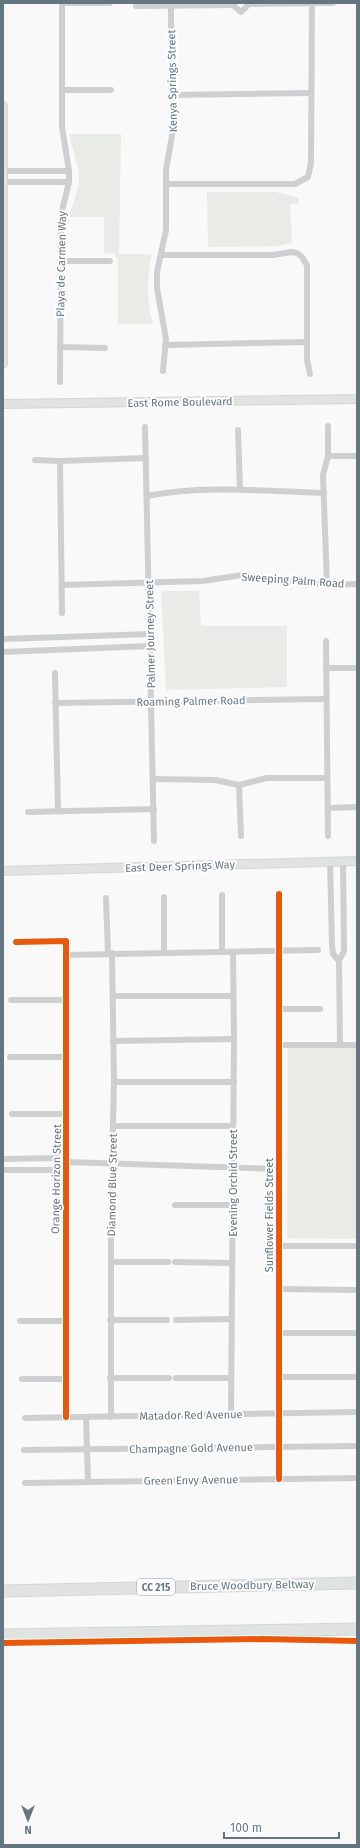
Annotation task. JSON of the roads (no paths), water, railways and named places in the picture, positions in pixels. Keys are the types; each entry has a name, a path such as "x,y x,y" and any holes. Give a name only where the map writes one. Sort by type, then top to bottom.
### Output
{"highway":[{"name":"Bruce Woodbury Beltway","path":"3,1591 357,1582"},
{"path":"3,1635 357,1629"}],"street":[{"path":"62,3 110,3"},
{"name":"Playa de Carmen Way","path":"60,382 61,215 69,182 69,171 63,136 62,3"},
{"path":"136,6 233,4 241,12 248,4 333,3"},
{"path":"166,184 295,184 308,177 311,163 312,4"},
{"name":"Kenya Springs Street","path":"163,371 165,333 157,288 157,272 166,230 166,170 174,124 174,95 170,57 170,6"},
{"path":"62,90 111,90"},
{"path":"174,95 311,93"},
{"path":"3,106 3,364"},
{"path":"4,171 69,171"},
{"path":"4,182 69,182"},
{"path":"161,255 273,255 291,252 297,253 307,265 306,342 307,360 310,374"},
{"path":"60,261 110,261"},
{"path":"165,345 306,342"},
{"path":"60,348 105,348"},
{"name":"East Rome Boulevard","path":"3,404 357,399"},
{"path":"327,585 324,468 328,456 328,426"},
{"name":"Palmer Journey Street","path":"145,427 154,841"},
{"path":"238,430 240,490"},
{"path":"328,456 357,456"},
{"path":"34,460 60,461 146,458"},
{"path":"60,461 62,613"},
{"path":"147,496 173,491 240,490 324,493"},
{"name":"Sweeping Palm Road","path":"62,585 203,581 242,575 327,585 357,584"},
{"path":"3,639 150,634"},
{"path":"326,641 328,836"},
{"path":"3,652 150,646"},
{"path":"326,668 357,668"},
{"path":"55,673 58,811"},
{"name":"Roaming Palmer Road","path":"55,703 326,699"},
{"path":"153,779 215,780 239,785 267,778 327,778"},
{"path":"239,785 241,836"},
{"path":"328,808 357,807"},
{"path":"28,812 154,809"},
{"path":"330,861 332,945 333,954 339,961"},
{"path":"340,1045 339,961 344,951 343,861"},
{"name":"East Deer Springs Way","path":"3,872 357,861"},
{"name":"Sunflower Fields Street","path":"279,894 279,1479"},
{"path":"222,895 222,952"},
{"path":"164,897 164,953"},
{"name":"Diamond Blue Street","path":"106,898 113,996 114,1082 110,1320 111,1417"},
{"name":"Orange Horizon Street","path":"16,942 66,941 66,1417"},
{"path":"66,955 318,950"},
{"name":"Evening Orchid Street","path":"231,1415 234,1082 233,952"},
{"path":"113,996 233,996"},
{"path":"10,1000 67,1000"},
{"path":"279,1008 320,1009"},
{"path":"113,1041 234,1039"},
{"path":"279,1045 357,1045"},
{"path":"10,1058 67,1057"},
{"path":"114,1082 234,1082"},
{"path":"12,1114 67,1114"},
{"path":"113,1126 233,1126"},
{"path":"3,1159 58,1158 67,1162 278,1169"},
{"path":"3,1170 59,1170 67,1162"},
{"path":"176,1205 233,1205"},
{"path":"279,1246 357,1246"},
{"path":"111,1262 168,1262"},
{"path":"175,1262 232,1263"},
{"path":"279,1289 357,1290"},
{"path":"176,1320 232,1319"},
{"path":"110,1320 167,1320"},
{"path":"20,1321 66,1321"},
{"path":"279,1333 357,1333"},
{"path":"278,1377 357,1377"},
{"path":"110,1378 231,1378"},
{"path":"22,1379 66,1379"},
{"name":"Matador Red Avenue","path":"25,1418 357,1412"},
{"path":"86,1417 88,1482"},
{"name":"Champagne Gold Avenue","path":"24,1450 357,1446"},
{"name":"Green Envy Avenue","path":"25,1483 357,1478"}]}
